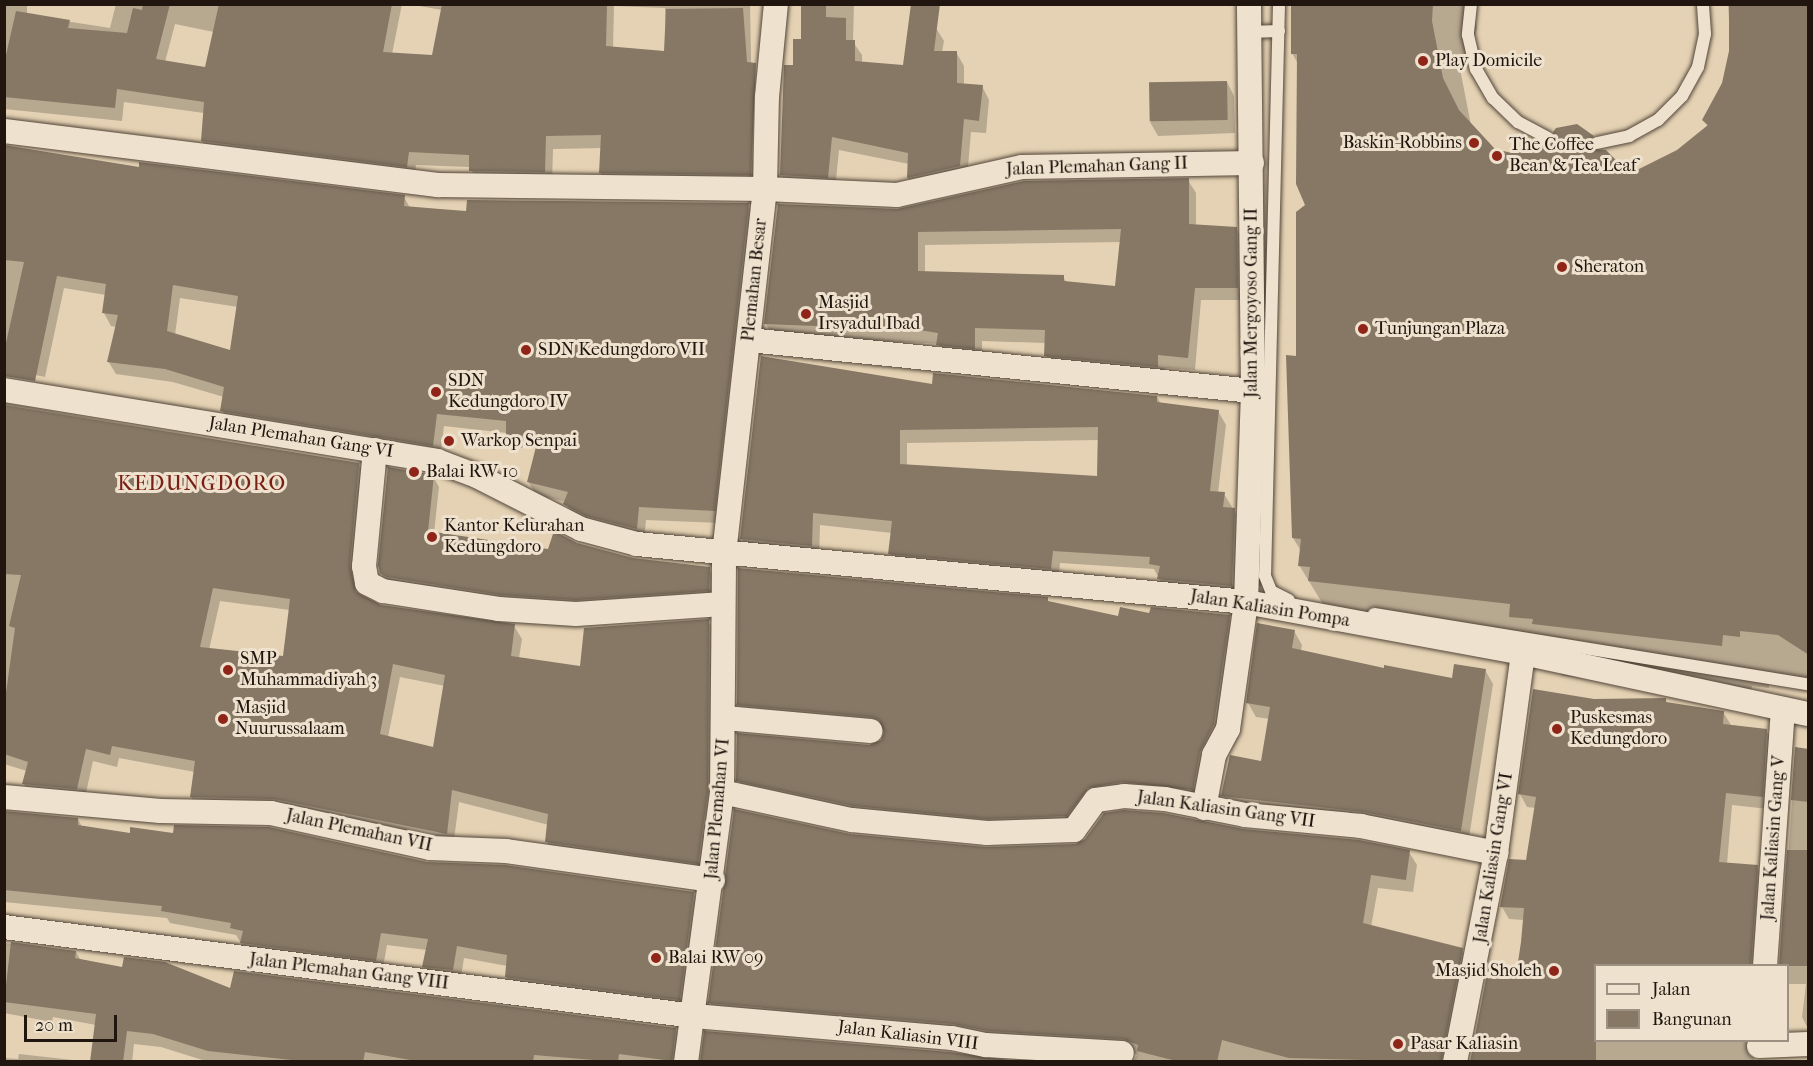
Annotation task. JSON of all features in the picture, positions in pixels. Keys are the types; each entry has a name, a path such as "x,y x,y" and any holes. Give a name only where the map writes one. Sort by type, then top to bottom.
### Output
{"street":[{"name":"Plemahan Besar","path":"724,555 765,189 767,97 776,4"},
{"name":"Jalan Mergoyoso Gang II","path":"1204,808 1214,754 1228,729 1246,602 1253,391 1249,4"},
{"name":"Jalan Plemahan Gang II","path":"4,131 438,184 765,189 897,195 1022,167 1252,163"},
{"path":"749,340 1253,391"},
{"name":"Jalan Plemahan Gang VI","path":"4,390 437,461 477,476 581,529 637,544 724,555"},
{"path":"375,450 364,566 367,583 383,591 499,609 576,614 723,604"},
{"name":"Jalan Kaliasin Pompa","path":"724,555 1246,602 1523,654 1809,714"},
{"name":"Jalan Plemahan VI","path":"687,1062 713,880 722,792 725,718 724,555"},
{"name":"Jalan Kaliasin Gang VI","path":"1455,1062 1496,853 1523,654"},
{"name":"Jalan Kaliasin Gang V","path":"1765,964 1783,710"},
{"path":"725,718 870,731"},
{"name":"Jalan Kaliasin Gang VII","path":"722,792 852,820 987,833 1074,830 1091,802 1124,796 1204,808 1361,826 1496,853"},
{"name":"Jalan Plemahan VII","path":"4,797 160,811 272,813 430,848 506,851 713,880"},
{"name":"Jalan Plemahan Gang VIII","path":"4,927 694,1016"},
{"name":"Jalan Kaliasin VIII","path":"694,1016 952,1038 986,1045 1122,1053"},
{"path":"1759,1049 1809,1044"}],"lane":[{"path":"1279,4 1265,576 1271,591 1279,598 1809,684"},
{"path":"1471,4 1468,35 1476,69 1493,98 1518,122 1548,138"},
{"path":"1597,143 1629,136 1659,120 1682,96 1698,67 1705,34 1703,4"},
{"path":"1249,32 1279,31"}],"building":[{"path":"143,4 170,4 156,59 205,67 219,4 392,4 383,52 432,55 442,4 607,4 606,46 664,51 666,9 743,8 747,62 756,63 751,175 599,173 601,135 546,136 545,172 469,171 469,155 409,152 407,167 201,141 204,102 117,89 115,108 4,97 4,64 16,11 70,20 68,28 127,33 133,8 142,10"},
{"path":"801,4 826,4 826,17 846,18 846,40 855,40 855,61 903,65 911,4 940,4 934,51 957,51 957,83 983,85 979,121 964,119 960,166 907,178 908,153 832,137 828,178 780,175 784,65 793,65 793,39 801,39"},
{"name":"Tunjungan Plaza","path":"1291,4 1433,4 1432,21 1443,78 1459,110 1495,149 1512,153 1529,149 1537,142 1549,146 1555,141 1553,132 1556,128 1577,124 1594,136 1589,141 1591,149 1606,150 1620,164 1639,169 1677,150 1708,125 1702,120 1722,83 1729,51 1729,4 1809,4 1809,655 1778,635 1740,631 1740,637 1723,635 1722,646 1532,624 1533,619 1509,617 1510,604 1308,581 1310,567 1298,566 1301,539 1292,538 1286,355 1296,356 1296,212 1305,205 1296,184 1297,54 1291,54"},
{"path":"1227,81 1228,120 1150,121 1149,82"},
{"path":"4,145 139,167 139,162 405,195 404,206 440,209 466,211 467,200 749,203 715,511 639,507 637,529 586,516 563,504 568,492 527,482 539,435 506,436 506,421 437,414 433,446 220,411 224,387 165,369 107,362 118,315 102,313 106,284 57,276 35,381 4,376 4,352 24,262 4,260","holes":["173,285 238,296 230,350 167,331"]},
{"path":"1189,178 1189,224 1237,227 1238,288 1195,288 1188,358 1158,355 1158,367 1044,356 1045,330 975,328 975,349 936,345 938,333 919,330 764,324 778,204 897,209 1024,181","holes":["1121,229 1115,286 1064,281 1064,275 918,271 918,232"]},
{"path":"761,356 932,384 933,373 1157,396 1157,402 1219,410 1210,491 1225,492 1223,507 1235,508 1232,586 1157,579 1160,566 1149,564 1150,557 1053,551 1051,569 888,554 892,521 813,513 812,546 740,539","holes":["1098,427 1097,476 900,464 900,430"]},
{"path":"4,405 359,463 350,565 356,592 381,605 515,624 511,656 580,666 584,628 709,619 708,791 698,864 545,842 548,814 452,790 447,834 274,799 190,797 195,761 112,746 110,755 86,749 77,789 22,784 28,762 4,754 4,707 15,628 9,626 21,575 4,574","holes":["213,588 290,599 283,656 200,647","393,664 445,675 433,747 380,734"]},
{"path":"388,467 434,475 428,531 548,549 554,531 577,543 633,558 710,567 709,591 576,600 501,595 387,577 380,573 378,565"},
{"path":"738,568 1048,597 1048,601 1118,616 1120,607 1149,613 1151,607 1230,615 1214,724 1200,752 1193,790 1122,782 1088,788 1067,816 987,819 854,806 736,781 737,733 869,745 881,740 884,732 879,720 871,717 737,705"},
{"path":"1257,623 1295,630 1292,648 1384,668 1384,665 1452,678 1454,664 1486,669 1461,831 1364,812 1221,796 1230,755 1261,761 1270,707 1246,703"},
{"path":"1533,689 1594,699 1666,698 1666,702 1724,711 1723,724 1767,729 1763,797 1726,793 1719,862 1758,865 1751,964 1594,964 1596,1062 1470,1062 1489,963 1517,969 1524,908 1500,907 1509,859 1526,860 1536,797 1518,794"},
{"path":"1795,747 1809,749 1809,802 1791,800"},
{"path":"734,809 850,834 986,847 1075,844 1085,839 1104,813 1124,810 1163,813 1244,829 1359,840 1410,850 1406,880 1371,875 1363,923 1463,948 1441,1062 1289,1058 1222,1040 1217,1062 1180,1062 1137,1051 1138,1045 1123,1039 988,1031 953,1024 708,1003"},
{"path":"4,811 78,818 78,825 130,833 130,827 173,833 174,825 269,827 427,862 505,865 694,892 680,1000 505,977 507,955 457,946 453,970 422,967 428,939 381,933 376,961 240,943 243,931 230,928 231,923 161,911 162,906 4,890"},
{"path":"1787,850 1809,850 1809,966 1779,964"},
{"path":"11,942 76,951 75,958 122,967 124,957 165,962 230,988 234,971 676,1028 672,1061 619,1054 618,1062 534,1055 533,1062 422,1062 365,1052 363,1062 311,1062 208,1051 153,1034 127,1031 123,1062 90,1062 96,1014 4,1002"},
{"path":"704,1031 950,1052 1024,1062 700,1062"}],"place":[{"name":"Play Domicile","path":"1423,61"},
{"name":"Baskin-Robbins","path":"1474,143"},
{"name":"The Coffee Bean & Tea Leaf","path":"1497,156"},
{"name":"Sheraton","path":"1562,267"},
{"name":"Masjid Irsyadul Ibad","path":"806,314"},
{"name":"Tunjungan Plaza","path":"1363,329"},
{"name":"SDN Kedungdoro VII","path":"526,350"},
{"name":"SDN Kedungdoro IV","path":"436,392"},
{"name":"Warkop Senpai","path":"449,441"},
{"name":"Balai RW 10","path":"414,472"},
{"name":"Kantor Kelurahan Kedungdoro","path":"432,537"},
{"name":"SMP Muhammadiyah 3","path":"228,670"},
{"name":"Masjid Nuurussalaam","path":"223,719"},
{"name":"Puskesmas Kedungdoro","path":"1557,729"},
{"name":"Balai RW 09","path":"656,958"},
{"name":"Masjid Sholeh","path":"1554,971"},
{"name":"Pasar Kaliasin","path":"1398,1044"}],"district":[{"name":"KEDUNGDORO","path":"202,483"}]}
